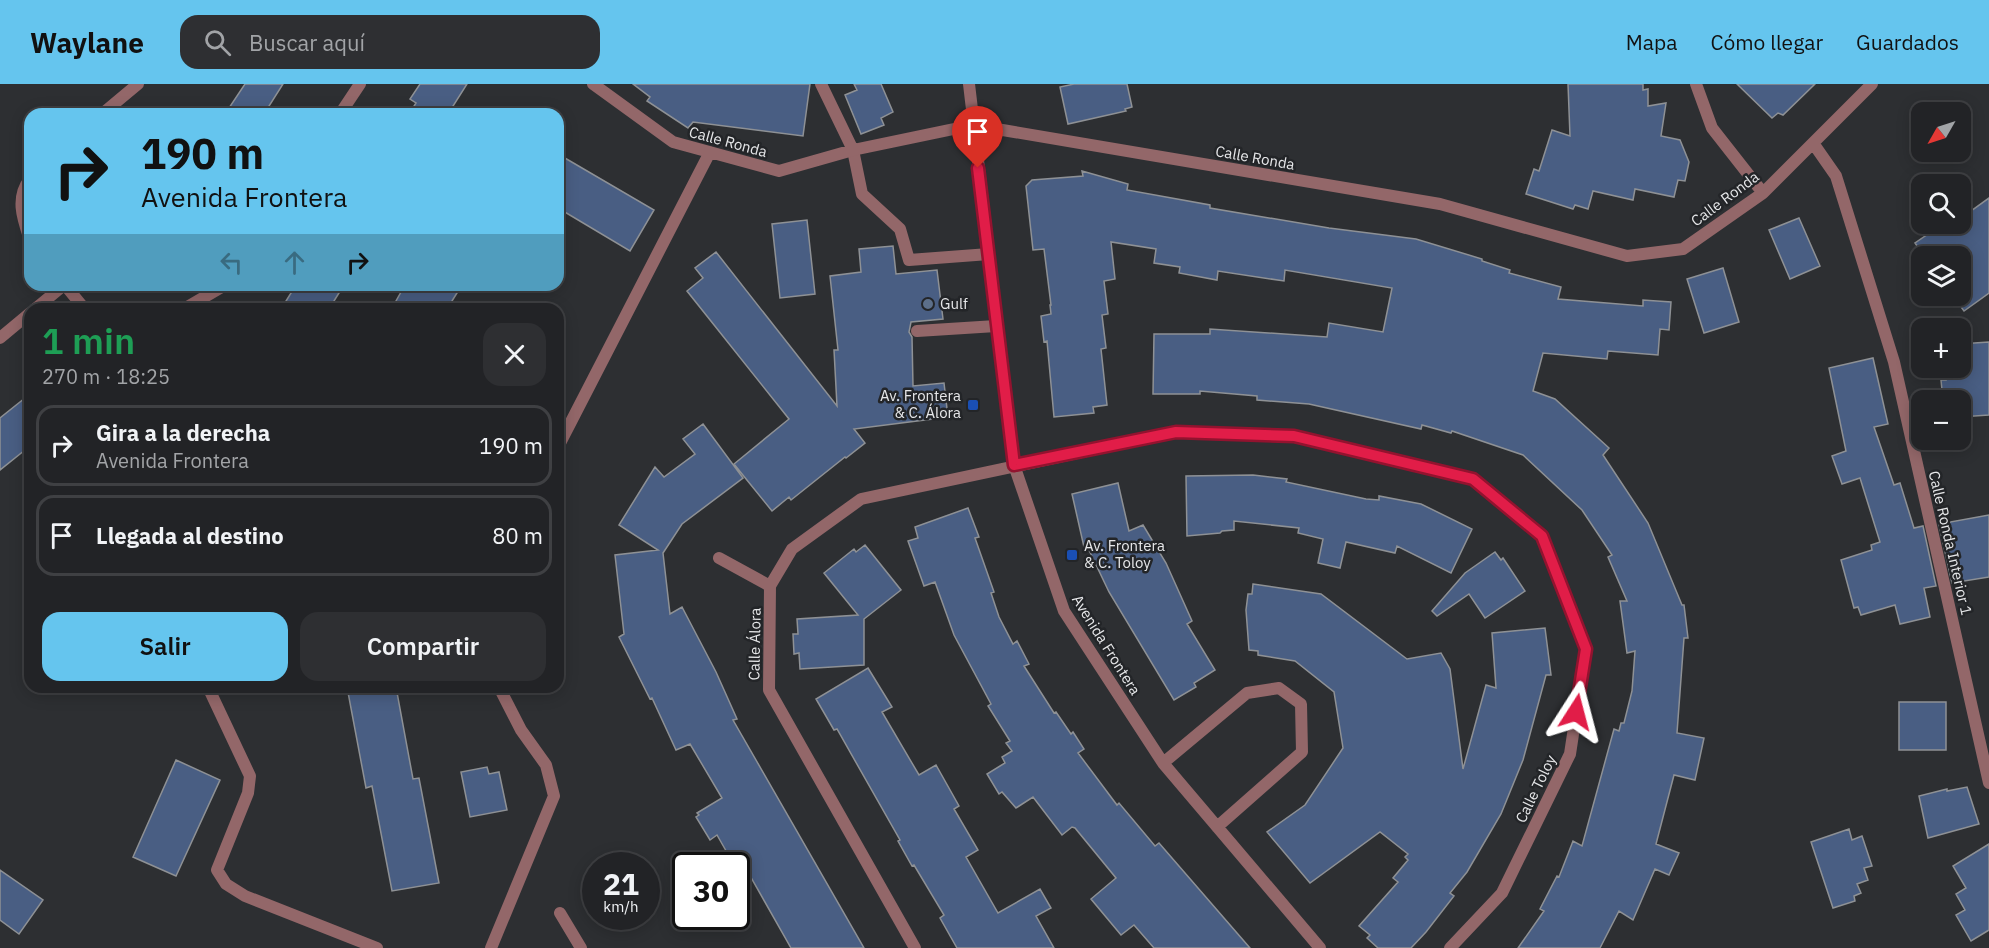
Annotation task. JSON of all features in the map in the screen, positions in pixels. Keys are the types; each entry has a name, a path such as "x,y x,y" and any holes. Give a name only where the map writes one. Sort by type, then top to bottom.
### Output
{"street":[{"path":"109,108 138,84"},
{"path":"344,108 360,84"},
{"name":"Calle Ronda","path":"592,84 673,142 779,171 853,150 973,125 1440,204 1627,256 1683,249 1763,193 1872,84"},
{"path":"821,84 853,150 862,194 900,230 909,260 988,254"},
{"name":"Avenida Frontera","path":"969,84 1014,465 1064,611 1163,763 1320,948"},
{"path":"1696,84 1712,128 1763,193"},
{"name":"Calle Ronda Interior 1","path":"1813,143 1836,176 1894,362 1989,783"},
{"path":"564,435 710,152"},
{"path":"24,194 20,209 24,221"},
{"path":"42,303 58,291"},
{"path":"70,291 80,303"},
{"path":"194,303 215,291"},
{"path":"0,338 24,318"},
{"path":"917,331 996,326"},
{"name":"Calle Toloy","path":"1014,465 1176,432 1294,436 1473,479 1542,536 1586,649 1570,754 1502,893 1450,948"},
{"name":"Calle Álora","path":"915,948 769,690 770,586 792,549 861,499 1014,465"},
{"path":"719,558 770,586"},
{"path":"1163,763 1247,693 1278,688 1301,704 1302,752 1217,827"},
{"path":"211,693 249,776 248,793 217,870 225,884 245,896 377,948"},
{"path":"490,948 554,796 546,765 521,730 502,693"},
{"path":"560,913 581,948"}],"building":[{"path":"245,84 283,84 268,108 229,108"},
{"path":"420,84 467,84 452,108 413,108 416,103 410,99"},
{"path":"633,84 810,84 803,136 693,122 688,128 647,101 650,97"},
{"path":"854,84 881,84 893,112 881,118 884,125 861,134 845,95 857,90"},
{"path":"1074,84 1127,84 1132,107 1125,109 1126,111 1068,124 1060,87"},
{"path":"1568,84 1643,84 1643,90 1648,89 1648,106 1666,103 1661,136 1680,140 1689,162 1685,181 1678,180 1674,197 1635,189 1633,200 1593,191 1588,209 1575,205 1573,209 1526,194 1534,169 1539,171 1552,130 1570,136"},
{"path":"1737,84 1815,84 1783,115 1778,113 1772,118"},
{"path":"564,158 654,210 630,251 564,212"},
{"path":"1082,171 1128,184 1127,190 1210,205 1210,208 1329,228 1416,239 1482,259 1482,261 1510,270 1509,273 1561,287 1558,299 1643,306 1643,300 1671,302 1669,330 1660,329 1658,355 1608,351 1607,359 1543,353 1533,391 1555,399 1609,448 1603,455 1648,523 1682,605 1684,605 1688,638 1684,638 1677,733 1704,738 1695,780 1674,775 1656,844 1679,853 1669,875 1655,869 1633,920 1619,911 1600,948 1518,948 1544,911 1540,909 1557,876 1559,877 1573,841 1582,846 1614,729 1619,731 1621,723 1624,723 1632,691 1635,651 1627,653 1620,601 1627,601 1608,557 1612,555 1582,510 1523,455 1452,431 1451,433 1422,425 1421,429 1309,404 1257,400 1257,396 1200,391 1200,394 1153,394 1154,334 1210,334 1210,329 1327,337 1329,323 1383,332 1392,288 1285,270 1284,281 1218,271 1217,280 1179,273 1180,267 1154,263 1156,249 1111,242 1115,279 1104,281 1108,314 1102,315 1106,348 1101,349 1107,405 1093,407 1094,413 1054,417 1047,341 1044,342 1041,316 1051,314 1051,305 1044,249 1033,250 1026,186 1032,180 1083,176"},
{"path":"1989,198 1989,293 1971,306 1971,246 1917,246 1915,243 1928,234 1971,234 1971,211"},
{"path":"1799,218 1820,266 1790,279 1769,230"},
{"path":"807,220 815,294 780,298 772,224"},
{"path":"893,246 896,274 937,270 943,319 911,322 909,332 912,337 913,386 944,383 948,417 854,429 865,443 791,500 789,497 772,511 734,464 789,419 687,291 703,278 695,268 716,252 837,406 834,350 838,350 830,276 861,272 859,249"},
{"path":"1723,268 1739,322 1704,333 1687,279"},
{"path":"292,291 340,291 333,303 285,303"},
{"path":"402,291 458,291 451,303 399,303 396,301"},
{"path":"1960,306 1971,306 1964,311"},
{"path":"1989,342 1989,415 1971,416 1971,390 1942,390 1941,380 1946,380 1946,378 1971,378 1971,343"},
{"path":"1873,358 1888,424 1874,427 1894,485 1900,483 1914,528 1923,526 1936,586 1924,588 1930,617 1900,624 1895,605 1861,615 1858,607 1854,608 1841,560 1872,550 1871,545 1880,542 1860,478 1842,484 1832,456 1846,451 1829,368"},
{"path":"24,399 24,451 0,470 0,418"},
{"path":"703,424 743,478 682,524 663,553 670,614 682,607 716,672 737,719 733,720 864,948 791,948 750,876 750,852 727,852 717,835 710,840 696,817 699,815 697,813 722,798 690,744 676,750 652,698 650,699 619,637 624,634 615,555 658,550 619,525 655,467 664,477 695,454 683,439"},
{"path":"1253,475 1287,479 1286,482 1366,499 1379,500 1379,496 1421,504 1472,529 1451,573 1397,546 1395,553 1346,542 1340,568 1318,563 1323,539 1298,533 1299,528 1234,521 1234,530 1187,536 1186,476"},
{"path":"1118,483 1129,531 1143,525 1166,563 1192,621 1187,624 1215,670 1194,683 1196,687 1174,700 1109,592 1087,546 1084,547 1072,494"},
{"path":"968,508 979,537 975,538 994,592 991,593 999,617 1013,644 1017,641 1029,664 1024,666 1054,713 1056,712 1071,734 1073,732 1084,749 1078,753 1117,805 1119,803 1155,846 1159,843 1250,948 1154,948 1134,925 1121,935 1091,899 1116,878 1075,828 1072,827 1062,835 1033,797 1016,808 1002,792 999,794 987,774 1005,763 1002,757 1012,751 1006,743 1010,741 988,706 991,704 954,635 935,582 924,586 908,541 918,538 915,527"},
{"path":"1989,515 1989,577 1952,583 1939,524"},
{"path":"865,545 901,590 864,619 864,665 800,669 799,653 794,654 793,634 798,634 797,619 858,615 824,573 854,549 856,552"},
{"path":"1495,552 1501,560 1503,558 1525,591 1485,618 1469,594 1437,616 1432,611 1465,573"},
{"path":"1253,584 1321,594 1407,659 1441,653 1450,669 1463,769 1486,685 1496,688 1492,633 1545,628 1551,675 1546,675 1523,760 1501,814 1467,872 1450,893 1454,896 1411,948 1378,948 1367,938 1370,935 1359,926 1398,882 1393,878 1408,860 1405,857 1408,854 1380,832 1310,883 1267,832 1305,805 1343,748 1334,692 1295,661 1258,655 1258,651 1249,650 1246,610 1248,594 1252,594"},
{"path":"868,668 892,707 882,712 919,775 936,765 959,806 954,809 978,850 966,857 998,913 1040,889 1051,908 1036,916 1054,948 957,948 940,918 944,915 914,865 912,866 898,841 900,840 837,729 834,730 816,699"},
{"path":"348,693 397,693 413,779 419,778 439,883 392,891 372,786 366,788"},
{"path":"1899,702 1946,702 1946,750 1899,750"},
{"path":"176,760 220,780 176,876 133,857"},
{"path":"487,767 489,774 499,772 507,810 470,817 461,772"},
{"path":"1967,787 1979,824 1928,838 1919,796"},
{"path":"1849,829 1852,840 1862,836 1872,866 1864,868 1868,880 1857,884 1861,893 1854,896 1855,901 1833,908 1811,842"},
{"path":"1989,844 1989,930 1971,941 1956,915 1965,910 1956,894 1966,888 1953,866"},
{"path":"0,870 43,900 19,934 0,920"}],"place":[{"name":"Gulf","path":"928,304"},
{"name":"Av. Frontera & C. Álora","path":"973,405"},
{"name":"Av. Frontera & C. Toloy","path":"1072,555"}],"route":[{"path":"978,168 1014,465 1176,432 1294,436 1473,479 1542,536 1586,649 1576,712"}]}
